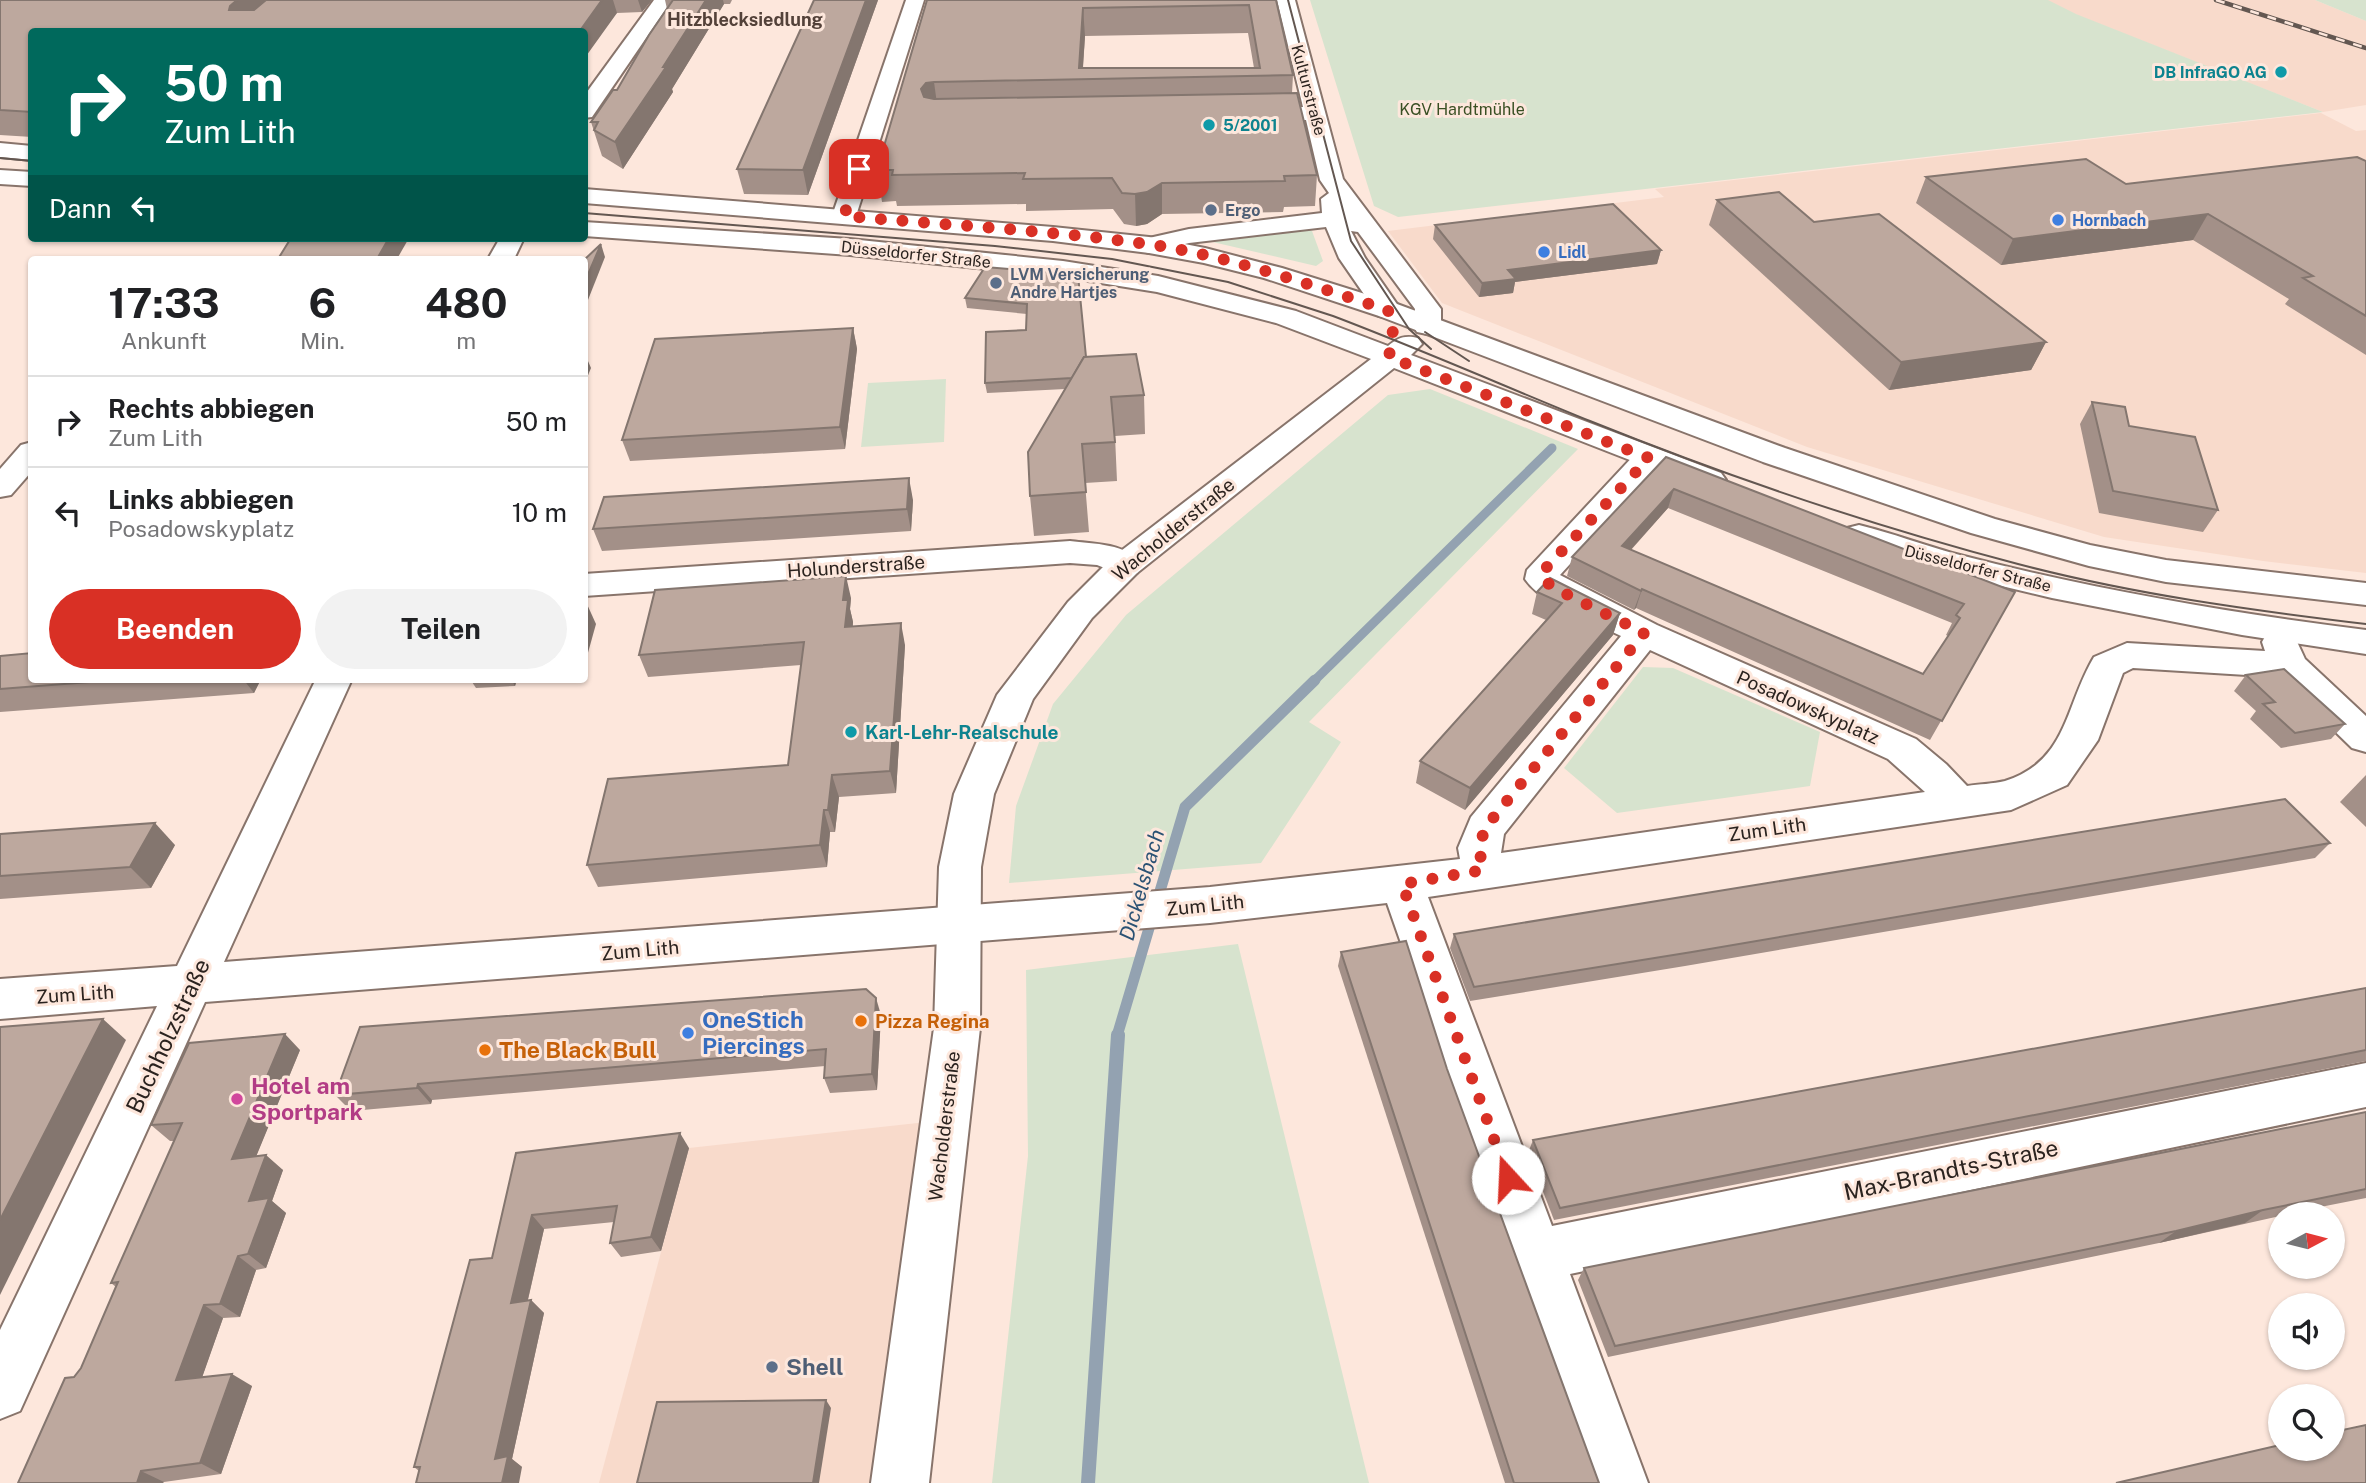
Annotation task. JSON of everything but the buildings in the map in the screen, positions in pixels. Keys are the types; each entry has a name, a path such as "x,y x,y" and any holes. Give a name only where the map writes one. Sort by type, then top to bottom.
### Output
{"street":[{"path":"588,106 663,0"},
{"name":"Kulturstraße","path":"1283,7 1333,183 1333,219 1344,249 1388,310"},
{"path":"844,216 873,121 918,11"},
{"path":"1234,115 1315,113"},
{"path":"873,121 900,120"},
{"path":"0,149 28,152"},
{"path":"0,177 28,179"},
{"name":"Kulturstraße","path":"1333,183 1428,309 1427,326"},
{"name":"Düsseldorfer Straße","path":"588,196 1053,234 1149,245 1273,273 1388,310 1774,455 1983,526 2089,555 2166,571 2366,594"},
{"name":"Düsseldorfer Straße","path":"1149,245 1189,236 1333,219 1367,228"},
{"name":"Düsseldorfer Straße","path":"588,229 850,247 1063,269 1158,284 1286,317 1740,491"},
{"path":"1388,310 1393,330 1389,357"},
{"name":"Wacholderstraße","path":"900,1483 957,1028 960,867 974,794 1016,695 1080,610 1125,565 1416,338 1427,326"},
{"path":"0,488 28,456"},
{"name":"Posadowskyplatz","path":"1649,458 1544,570 1542,579 1556,589 1644,633 1902,749 1932,774 1957,802"},
{"name":"Düsseldorfer Straße","path":"1832,525 1885,544 2283,648 2366,639"},
{"name":"Holunderstraße","path":"588,585 1070,552 1103,555 1125,565"},
{"path":"2366,603 2342,601 2328,604 2326,610 2332,620 2344,629 2366,639"},
{"path":"1483,870 1479,848 1485,828 1644,633"},
{"path":"2283,648 2366,738"},
{"name":"Zum Lith","path":"0,999 1210,905 1402,884 1483,870 2011,795 2053,775 2080,740 2108,666 2127,655 2242,661 2283,648"},
{"name":"Buchholzstraße","path":"3,1379 192,985 332,683"},
{"path":"1402,884 1619,1483"},
{"name":"Max-Brandts-Straße","path":"1536,1255 2366,1084"}],"shaded area":[{"path":"2039,0 2315,0 2366,21 2366,105 2323,112"},
{"path":"2321,113 2356,131 2366,130 2366,573 2263,561 2104,537 1807,447 1442,303 1388,231 1664,197 1655,189"},
{"name":"Shell","path":"945,1120 901,1483 599,1483 689,1148"}],"green space":[{"name":"KGV Hardtmühle","path":"1310,0 2048,0 2076,14 2323,112 1398,217 1374,206"},
{"path":"2315,0 2366,0 2366,21"},
{"path":"1303,229 1312,231 1323,261 1316,266 1204,240"},
{"path":"946,379 944,442 861,447 868,383"},
{"path":"1430,389 1578,449 1309,722 1341,742 1261,863 1009,883 1016,806 1053,704 1126,615 1388,395"},
{"path":"1643,667 1673,668 1820,732 1810,786 1617,813 1564,768"},
{"path":"1238,944 1369,1483 992,1483 1028,1156 1026,970"}],"waterway":[{"name":"Dickelsbach","path":"1313,682 1552,448"},
{"name":"Dickelsbach","path":"1117,1036 1185,807 1315,680"},
{"name":"Dickelsbach","path":"1088,1483 1118,1035"}],"tram line":[{"path":"1288,0 1351,241 1409,329 1431,349"},
{"path":"0,158 28,161"},
{"path":"588,213 995,246 1112,259 1228,282 1333,316 1695,462 1910,534 2104,584 2235,607 2366,624"},
{"path":"1425,332 1469,361"}],"railway":[{"path":"2216,0 2366,48"}],"place":[{"name":"DB InfraGO AG","path":"2281,72"},
{"name":"5/2001","path":"1209,125"},
{"name":"Ergo","path":"1211,210"},
{"name":"Hornbach","path":"2058,220"},
{"name":"Lidl","path":"1544,252"},
{"name":"LVM Versicherung Andre Hartjes","path":"996,283"},
{"name":"Karl-Lehr-Realschule","path":"851,732"},
{"name":"Pizza Regina","path":"861,1021"},
{"name":"OneStich Piercings","path":"688,1033"},
{"name":"The Black Bull","path":"485,1050"},
{"name":"Hotel am Sportpark","path":"237,1099"},
{"name":"Shell","path":"772,1367"}],"district":[{"name":"Hitzblecksiedlung","path":"745,20"}],"route":[{"path":"859,169 844,216 1149,245 1273,273 1388,310 1393,330 1389,357 1649,458 1544,570 1542,579 1556,589 1644,633 1485,828 1479,848 1483,870 1402,884 1508,1178"}]}
